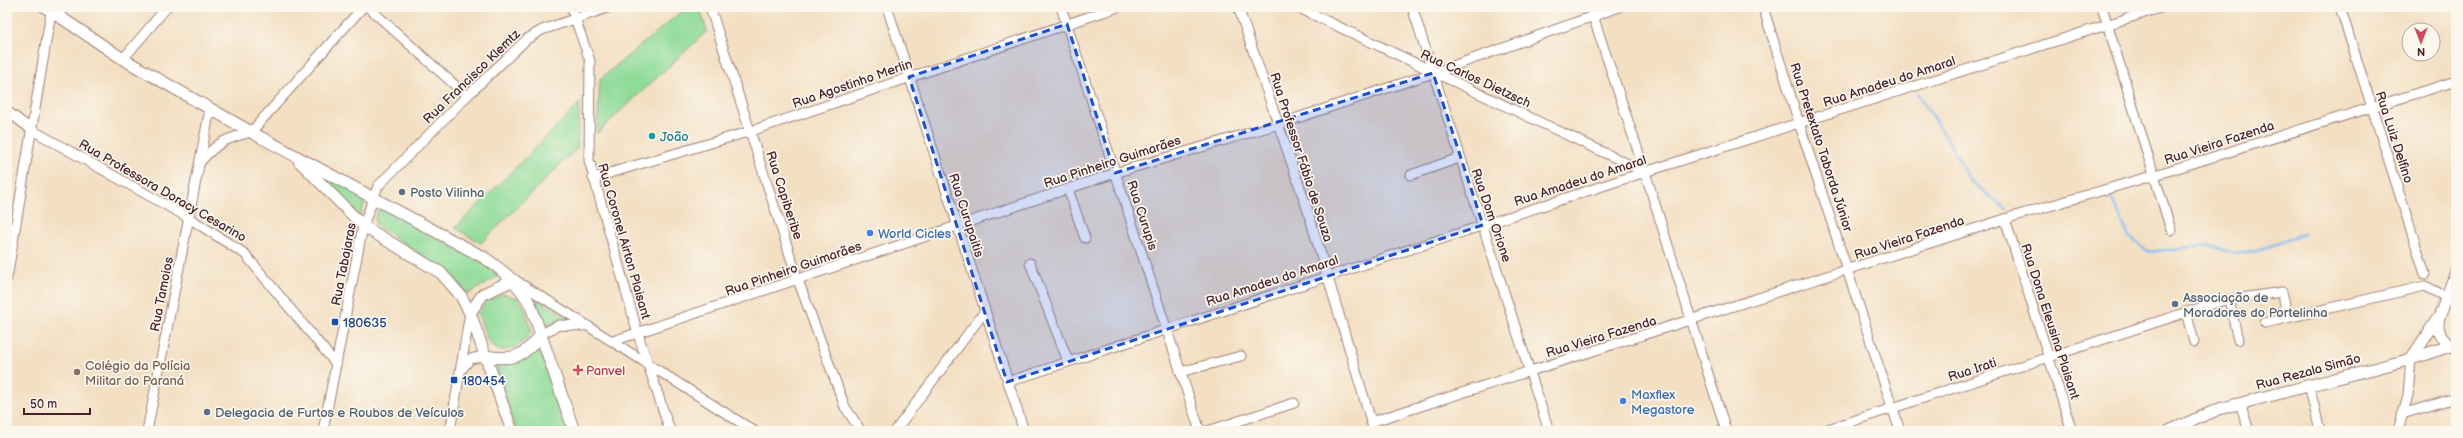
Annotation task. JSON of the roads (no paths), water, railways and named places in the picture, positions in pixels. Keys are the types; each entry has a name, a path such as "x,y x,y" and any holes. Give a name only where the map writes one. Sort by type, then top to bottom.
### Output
{"main road":[{"path":"48,10 123,59 251,132 373,196 485,258 514,280 531,306 574,431"},
{"path":"290,152 363,226 441,273 461,296 470,313 512,431"},
{"path":"2454,344 2441,336 2438,329 2445,296 2456,272"},
{"path":"470,313 483,294 514,280"},
{"path":"2411,359 2440,315"},
{"path":"485,356 506,358 521,355 531,349 541,334"},
{"name":"Rua Rezala Simão","path":"2169,431 2205,414 2240,403 2411,359 2454,344"}],"street":[{"path":"123,59 167,7"},
{"path":"200,163 212,149 226,139 251,132 363,7"},
{"path":"368,7 467,96"},
{"name":"Rua Coronel Airton Plaisant","path":"571,7 590,61 591,84 588,141 593,178 638,334 670,431"},
{"name":"Rua Francisco Klemtz","path":"373,196 378,186 467,96 527,39 542,30 610,7"},
{"name":"Rua Capiberibe","path":"710,7 798,280 845,407 861,431"},
{"name":"Rua Curupaitis","path":"887,7 1024,431"},
{"name":"Rua Curupis","path":"1061,7 1200,431"},
{"name":"Rua Agostinho Merlin","path":"593,178 751,131 1118,7"},
{"name":"Rua Professor Fábio de Souza","path":"1238,7 1279,124 1374,431"},
{"name":"Rua Carlos Dietzsch","path":"1297,7 1433,73 1645,172"},
{"name":"Rua Dom Orione","path":"1412,7 1549,431"},
{"name":"Rua Pinheiro Guimarães","path":"613,341 638,334 1068,188 1279,124 1433,73 1592,12 1619,7"},
{"name":"Rua Pretextato Taborda Júnior","path":"1763,7 1799,123 1900,431"},
{"path":"2102,7 2171,230"},
{"name":"Rua Amadeu do Amaral","path":"1007,382 1166,328 1645,172 2163,7"},
{"name":"Rua Luiz Delfino","path":"2340,7 2425,274"},
{"path":"7,278 12,218 32,130 48,10"},
{"path":"1592,12 1645,172 1726,431"},
{"name":"Rua Vieira Fazenda","path":"1371,422 2005,220 2456,81"},
{"name":"Rua Tamoios","path":"147,431 210,108"},
{"name":"Rua Professora Doracy Cesarino","path":"7,111 32,130 189,218 245,254 336,364"},
{"path":"1411,175 1460,158"},
{"path":"1068,188 1086,238"},
{"name":"Rua Tabajaras","path":"323,431 363,226 373,196"},
{"name":"Rua Dona Eleusina Plaisant","path":"2005,220 2072,431"},
{"path":"1030,263 1068,361"},
{"path":"514,280 754,431"},
{"path":"2265,323 2288,316 2425,286 2445,296"},
{"name":"Rua Irati","path":"1822,431 2129,332 2186,312 2229,300 2282,292 2288,316"},
{"path":"2229,300 2238,340"},
{"path":"895,431 985,311"},
{"path":"2186,312 2194,342"},
{"path":"450,431 470,313"},
{"path":"541,334 559,325 574,324 588,327"},
{"path":"461,372 470,359 485,356"},
{"path":"1180,372 1241,356"},
{"path":"2398,431 2408,395 2411,359"},
{"path":"2310,385 2320,431"},
{"path":"2402,414 2456,398"},
{"path":"1208,431 1294,403"},
{"path":"2240,403 2250,431"}],"waterway":[{"path":"1917,93 1953,148 1969,180 2006,209"},
{"path":"2110,195 2129,237 2149,252 2207,245 2233,253 2256,251 2304,234"}],"place":[{"name":"João","path":"652,136"},
{"name":"Posto Vilinha","path":"402,192"},
{"name":"World Cicles","path":"870,233"},
{"name":"Associação de Moradores do Portelinha","path":"2175,304"},
{"name":"180635","path":"335,322"},
{"name":"Panvel","path":"578,370"},
{"name":"Colégio da Polícia Militar do Paraná","path":"77,372"},
{"name":"180454","path":"454,380"},
{"name":"Maxflex Megastore","path":"1623,401"},
{"name":"Delegacia de Furtos e Roubos de Veículos","path":"207,412"}]}
